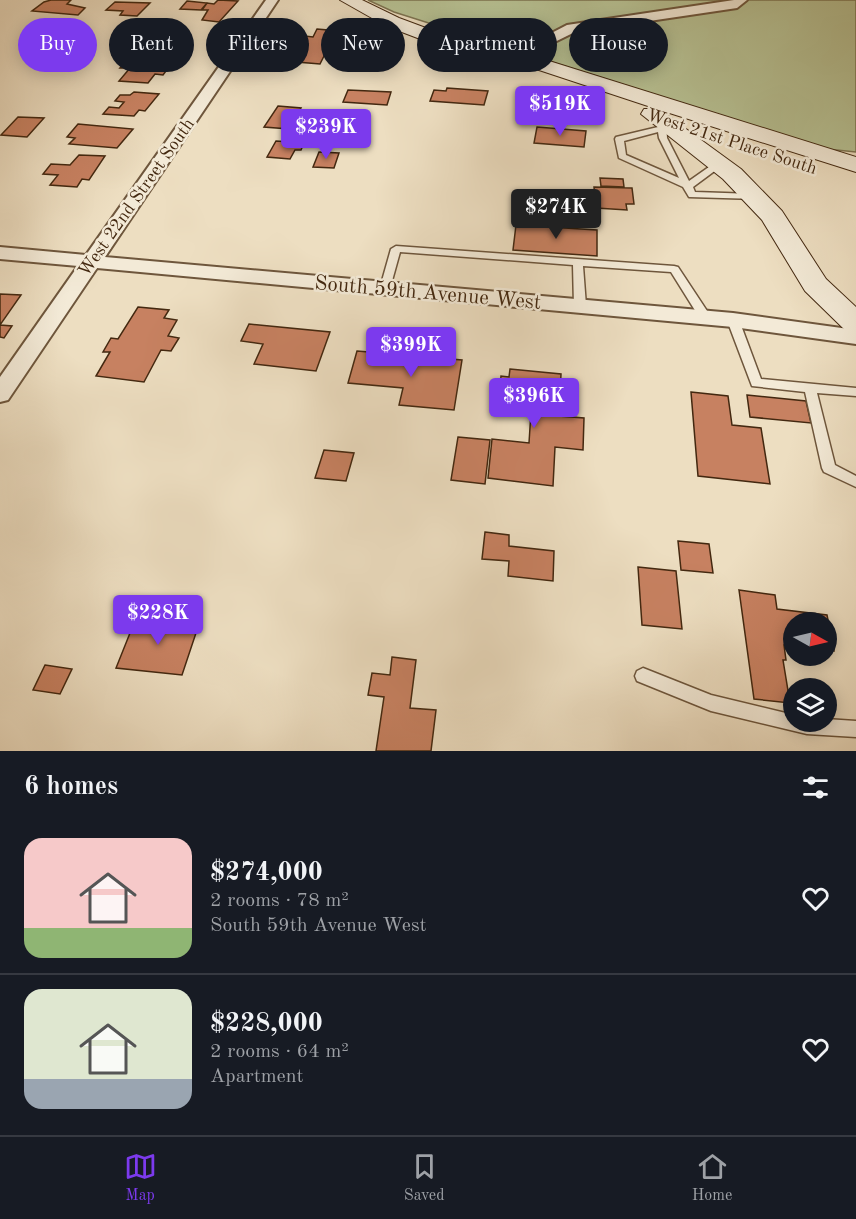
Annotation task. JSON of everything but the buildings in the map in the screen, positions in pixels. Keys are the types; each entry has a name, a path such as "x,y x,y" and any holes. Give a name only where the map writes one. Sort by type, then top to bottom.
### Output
{"street":[{"name":"West 22nd Street South","path":"0,394 272,0"},
{"name":"West 21st Place South","path":"349,0 417,29"},
{"path":"557,35 572,28 702,10 737,4 741,0"},
{"name":"West 21st Place South","path":"557,70 856,165"},
{"name":"West 21st Place South","path":"528,72 659,122 856,183"},
{"path":"659,122 718,164 773,216 815,285 856,324"},
{"name":"South 59th Avenue West","path":"0,254 705,317 856,337"}],"lane":[{"path":"688,186 622,156 619,139 659,122 663,138 688,186 692,195 754,197"},
{"path":"688,186 718,164"},
{"path":"385,288 396,249 674,269 705,317"},
{"path":"578,262 580,306"},
{"path":"733,320 756,383 856,392"},
{"path":"810,388 829,468 856,482"},
{"path":"643,676 711,703 807,726 856,729"}],"green space":[{"path":"368,0 856,0 856,152 827,149 584,72 668,72 668,18 569,18 569,67 557,64 557,18 417,19"}]}
